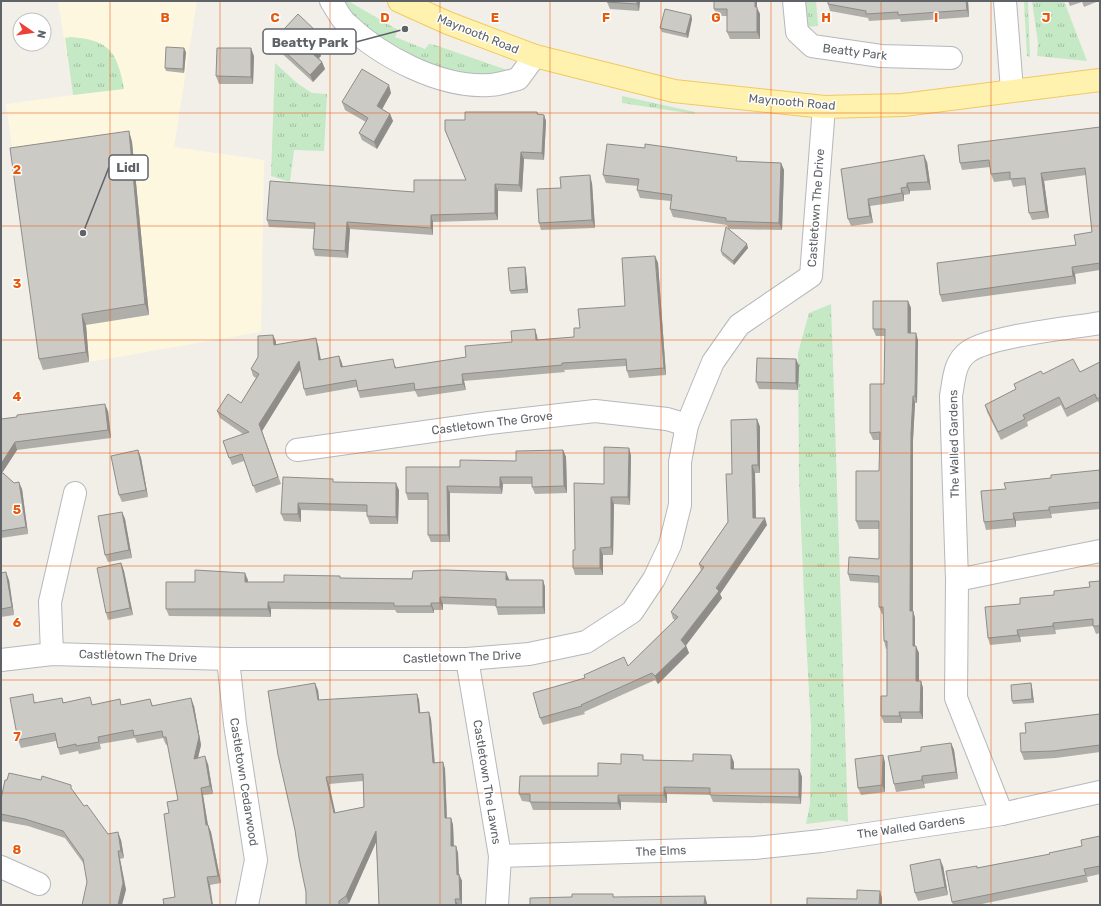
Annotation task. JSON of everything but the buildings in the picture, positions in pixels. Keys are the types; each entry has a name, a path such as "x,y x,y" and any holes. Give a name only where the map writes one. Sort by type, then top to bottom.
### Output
{"main road":[{"name":"Maynooth Road","path":"399,1 462,28 534,56 674,91 824,107 903,104 1100,80"}],"street":[{"name":"Maynooth Road","path":"331,1 346,23 374,46 399,62 442,79 457,83 489,85 518,79 534,56"},
{"name":"Beatty Park","path":"794,1 797,32 812,46 881,56 951,58"},
{"path":"1005,1 1012,90"},
{"name":"Castletown The Drive","path":"1,660 52,654 228,659 467,659 529,654 586,642 632,612 654,579 670,545 680,505 680,462 687,425 713,362 739,326 811,276 824,107"},
{"name":"The Walled Gardens","path":"1002,814 956,698 957,580 951,396 956,367 968,352 981,345 1026,335 1100,323"},
{"name":"Castletown The Grove","path":"297,450 488,423 595,411 667,419 687,425"},
{"path":"52,654 50,602 75,493"},
{"path":"957,580 1100,551"},
{"name":"Castletown Cedarwood","path":"228,659 234,724 256,860 247,905"},
{"name":"Castletown The Lawns","path":"467,659 500,856 497,905"},
{"name":"The Walled Gardens","path":"821,840 1002,814 1100,792"},
{"name":"The Elms","path":"500,856 755,848 821,840"},
{"path":"1,867 39,884"}],"shaded area":[{"path":"58,1 197,1 174,147 264,160 261,332 43,370 6,104 73,95"}],"green space":[{"path":"340,1 348,1 398,30 395,37 425,49 429,44 435,45 507,70 486,76 467,75 447,71 426,64 384,43 366,30 351,16"},
{"path":"804,1 816,1 818,26 806,27"},
{"path":"1024,1 1028,1 1030,57 1027,56"},
{"path":"1032,1 1064,1 1087,61 1037,56 1038,43"},
{"path":"71,37 95,41 110,50 118,66 124,89 73,95 65,38"},
{"path":"275,63 297,83 312,93 327,94 324,151 294,150 290,182 271,176"},
{"path":"622,96 695,112 694,114 622,103"},
{"path":"831,304 848,822 838,820 806,824 810,804 811,727 799,478 798,353 809,313"}],"place":[{"name":"Beatty Park","path":"405,29"},
{"name":"Lidl","path":"83,233"}]}
